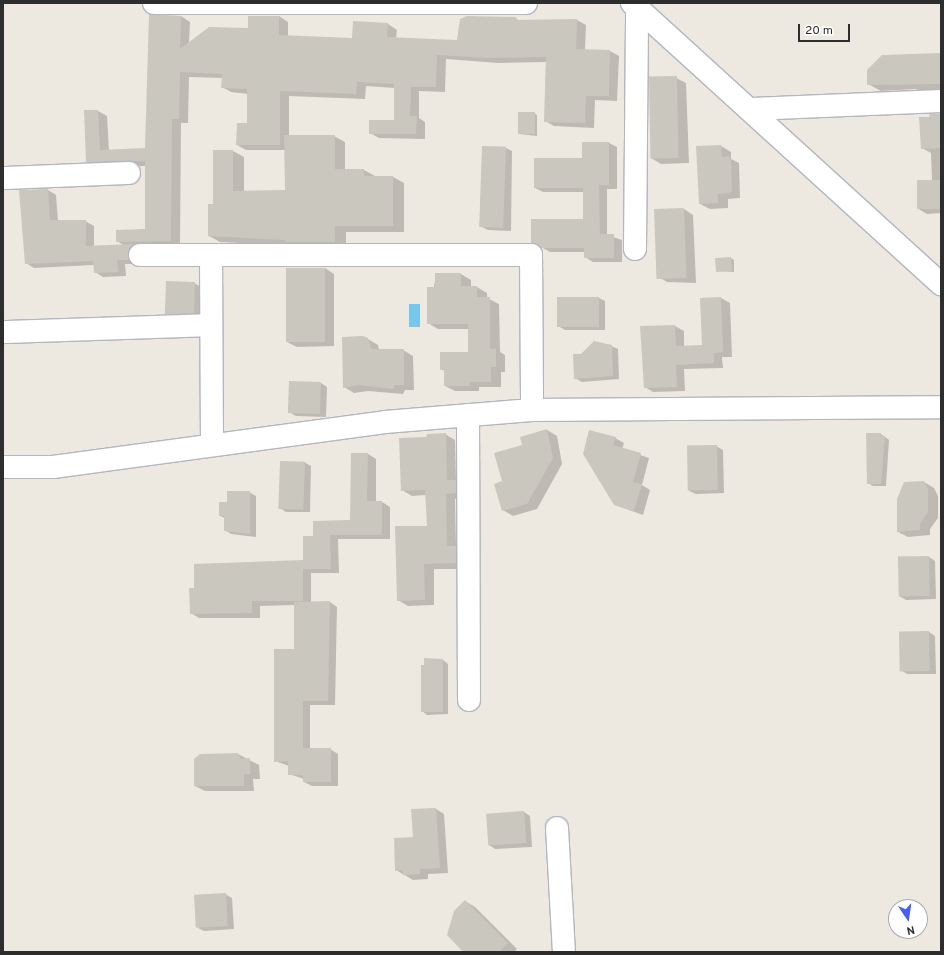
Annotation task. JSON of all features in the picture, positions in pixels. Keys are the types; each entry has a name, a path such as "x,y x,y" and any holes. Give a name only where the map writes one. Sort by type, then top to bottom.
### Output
{"street":[{"path":"154,3 526,3"},
{"path":"635,5 752,109 941,284"},
{"path":"635,5 635,249"},
{"path":"752,109 941,101"},
{"path":"3,178 128,173"},
{"path":"140,255 530,255 532,410"},
{"path":"211,255 210,325 212,444"},
{"path":"3,332 210,325"},
{"path":"3,467 53,467 212,444 385,422 532,410 941,407"},
{"path":"468,415 469,700"},
{"path":"557,828 564,952"}],"water":[{"path":"409,304 420,304 420,327 409,327"}],"building":[{"path":"149,14 181,16 180,49 209,27 248,28 248,16 279,16 279,35 352,38 353,21 388,23 387,37 457,40 460,19 467,16 516,17 517,20 577,19 576,49 610,50 609,96 586,96 585,123 544,122 546,57 488,58 437,55 436,87 411,87 410,116 417,116 416,134 369,134 369,120 394,120 394,84 357,82 356,94 280,91 280,145 236,145 237,123 247,123 247,89 221,88 222,74 180,72 179,119 172,119 171,241 116,242 116,230 145,229 145,161 86,162 84,110 98,110 100,150 145,148"},
{"path":"941,53 941,84 867,85 867,70 882,55"},
{"path":"649,76 677,76 678,158 650,158"},
{"path":"518,112 535,112 535,134 518,134"},
{"path":"930,114 941,114 941,148 921,149 919,117 929,117"},
{"path":"284,135 335,135 335,169 364,169 364,176 393,176 393,226 335,226 335,242 285,242 285,240 208,236 208,204 213,204 213,150 233,150 233,191 285,190"},
{"path":"582,142 609,142 609,185 599,185 600,234 614,234 614,258 584,258 584,248 541,248 531,243 531,219 583,219 583,188 534,188 534,158 582,158"},
{"path":"721,145 722,157 729,156 731,161 732,190 730,193 718,194 718,203 699,204 696,146"},
{"path":"482,146 506,147 503,228 479,227"},
{"path":"917,180 941,180 941,209 917,209"},
{"path":"48,189 50,220 86,220 86,246 133,244 129,249 129,260 117,260 118,272 94,273 93,261 25,264 19,190"},
{"path":"684,208 686,278 656,279 654,209"},
{"path":"731,257 732,271 716,272 715,258"},
{"path":"286,268 325,268 325,342 286,342"},
{"path":"435,273 461,273 461,286 477,286 477,297 490,297 490,349 496,349 496,367 491,367 491,382 470,382 470,386 444,386 444,369 440,370 440,352 468,352 468,324 427,324 427,287 435,287"},
{"path":"166,281 195,282 194,315 165,314"},
{"path":"557,297 599,297 599,327 557,327"},
{"path":"721,297 723,352 714,353 714,363 676,365 677,387 644,388 640,326 675,325 676,346 702,345 700,298"},
{"path":"363,336 368,338 371,349 404,349 404,385 395,385 393,389 358,385 343,388 342,337"},
{"path":"594,341 612,345 613,376 574,379 573,354 581,354"},
{"path":"289,381 321,382 320,414 288,413"},
{"path":"547,429 553,458 527,504 502,511 494,484 502,481 494,453 522,445 520,437"},
{"path":"589,430 616,437 613,445 641,453 633,482 642,484 634,511 614,505 583,454"},
{"path":"446,433 447,480 456,480 456,493 446,494 447,546 456,546 456,563 424,564 425,600 397,601 395,526 427,526 425,490 401,491 399,438 426,437 427,434"},
{"path":"866,433 881,433 881,436 885,436 881,484 867,484"},
{"path":"717,445 718,490 688,491 687,446"},
{"path":"351,453 368,453 367,501 382,501 382,535 330,535 331,569 303,569 303,601 252,601 252,613 190,614 189,588 194,588 194,564 303,560 303,536 313,536 313,521 350,520"},
{"path":"280,461 305,462 303,510 278,509"},
{"path":"924,481 928,489 928,512 920,524 920,530 897,532 897,499 904,482"},
{"path":"227,491 250,491 250,534 224,531 224,516 219,516 219,502 227,502"},
{"path":"929,556 930,596 899,597 898,557"},
{"path":"330,601 328,701 303,701 303,748 331,748 331,782 303,782 303,775 288,775 288,761 274,762 274,649 294,649 294,602"},
{"path":"929,631 930,671 900,672 899,632"},
{"path":"424,658 443,659 443,712 421,712 421,665 424,665"},
{"path":"238,753 241,759 250,758 250,774 244,774 244,786 194,786 194,759 200,754"},
{"path":"436,808 440,868 420,869 420,874 403,875 403,870 395,871 394,838 413,837 411,809"},
{"path":"524,811 526,843 488,846 486,814"},
{"path":"226,893 228,926 196,928 194,895"},
{"path":"465,900 508,943 499,952 463,952 447,935 454,911"}]}
